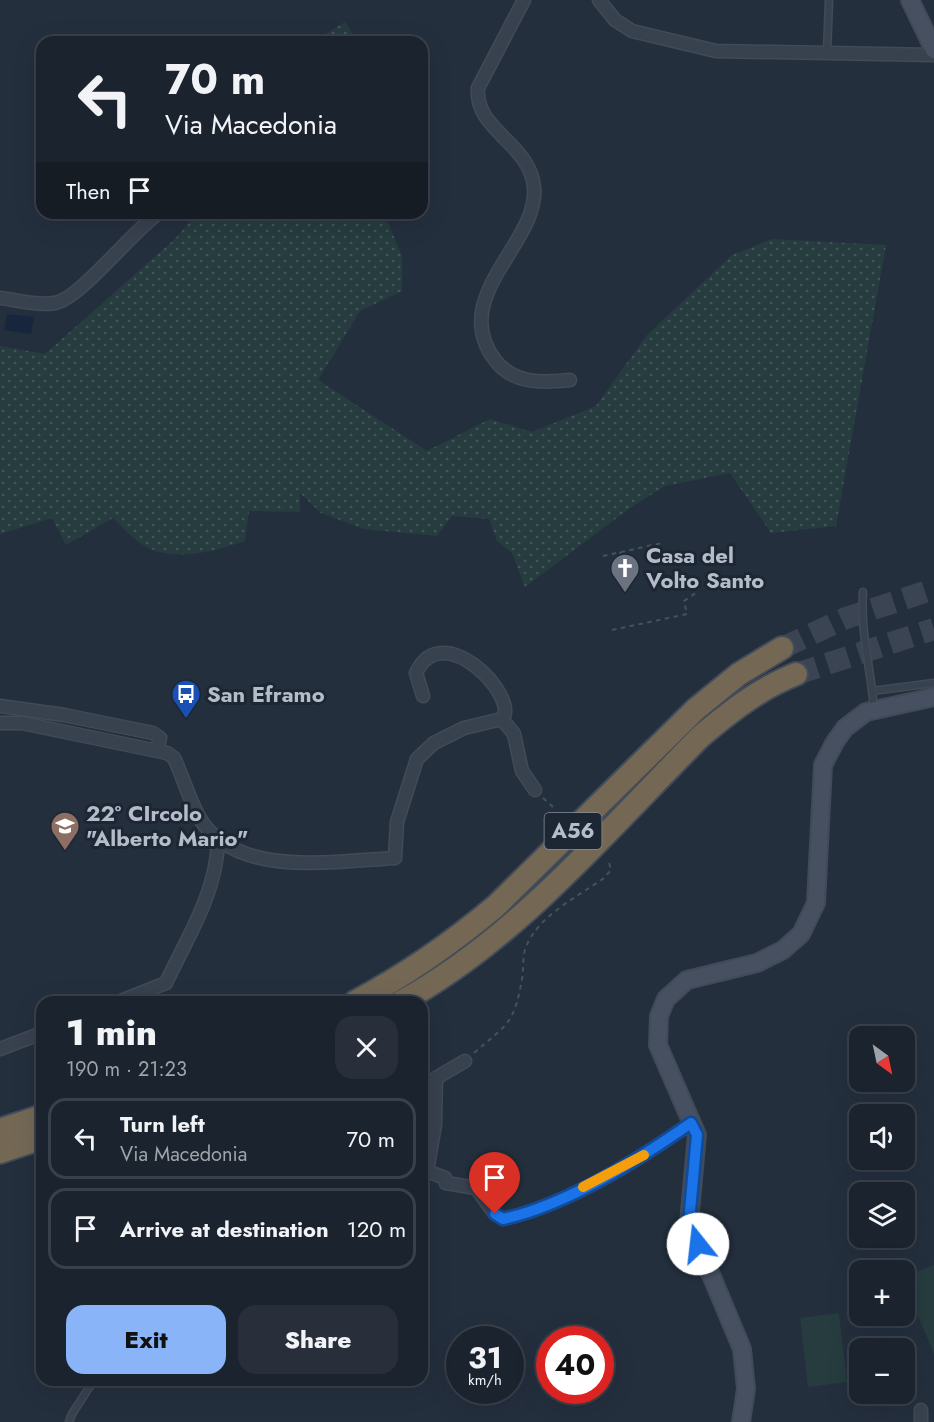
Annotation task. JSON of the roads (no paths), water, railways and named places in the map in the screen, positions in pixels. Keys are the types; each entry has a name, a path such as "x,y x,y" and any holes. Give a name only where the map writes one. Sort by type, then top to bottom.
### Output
{"highway":[{"name":"A56","path":"366,996 399,978 480,920 696,709 739,674 782,648"},
{"name":"A56","path":"411,996 451,972 516,920 701,736 727,714 759,691 796,674"},
{"path":"0,1130 36,1118"},
{"path":"0,1152 36,1140"}],"street":[{"path":"524,0 483,74 477,95 484,116 528,165 533,180 534,200 529,216 488,292 483,308 483,329 492,356 515,376 538,382 570,380"},
{"path":"599,0 615,20 632,31 726,52 934,52 910,0"},
{"path":"0,298 46,304 61,302 77,290 153,219"},
{"path":"423,696 416,673 419,667 439,653 451,653 476,664 500,695 506,708 502,720"},
{"path":"741,1422 746,1389 742,1349 689,1222 697,1135 658,1045 659,1016 666,999 687,980 757,963 783,950 801,934 816,903 823,765 834,742 845,728 874,709 934,697"},
{"path":"0,706 64,715 153,733 160,738 158,750"},
{"path":"502,720 514,734 522,771 535,790"},
{"path":"0,723 22,723 158,750 174,758 199,817 218,842 281,863 394,858 396,822 417,759 434,743 464,728 502,720"},
{"path":"133,996 166,983 209,896 217,869 218,842"},
{"path":"0,1049 36,1035"},
{"path":"428,1165 435,1125 436,1078 465,1061"},
{"path":"428,1171 446,1178 446,1184 476,1188 495,1214 503,1219 521,1215 589,1185 646,1154 691,1123"}],"lane":[{"path":"827,53 829,0"},
{"path":"863,592 861,613 874,709"},
{"path":"872,692 934,683"},
{"path":"69,1422 89,1386"}],"water":[{"path":"7,314 34,317 31,334 4,330"}],"tunnel":[{"path":"782,648 846,618 934,589"},
{"path":"796,674 934,629"}],"place":[{"name":"Casa del Volto Santo","path":"625,594"},
{"name":"San Eframo","path":"186,720"},
{"name":"22° CIrcolo \"Alberto Mario\"","path":"65,852"}]}
